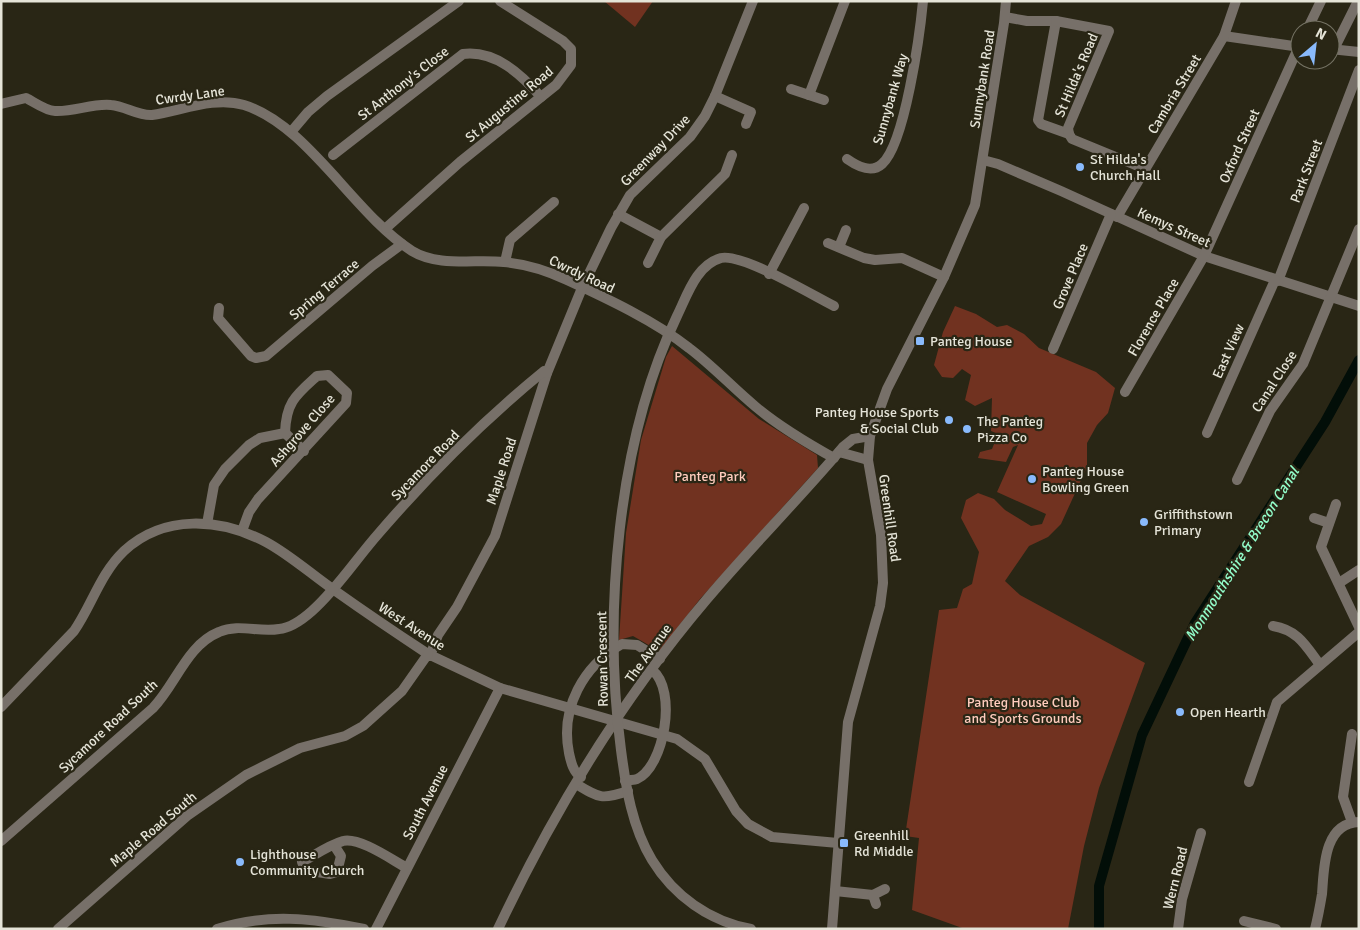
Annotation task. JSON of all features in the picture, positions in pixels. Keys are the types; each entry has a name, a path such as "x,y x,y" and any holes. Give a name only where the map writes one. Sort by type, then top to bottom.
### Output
{"street":[{"path":"291,132 308,112 328,96 459,1"},
{"name":"St Augustine Road","path":"386,228 460,162 566,74 572,58 571,49 500,1"},
{"name":"Greenway Drive","path":"582,288 618,214 642,181 690,137 705,116 716,96 753,1"},
{"path":"809,95 845,1"},
{"name":"Sunnybank Way","path":"847,159 858,167 868,169 882,164 890,150 902,117 917,55 923,1"},
{"name":"Sunnybank Road","path":"983,160 1006,1"},
{"name":"Cambria Street","path":"1114,215 1145,169 1224,36 1236,1"},
{"path":"1312,20 1321,1"},
{"path":"1340,34 1358,1"},
{"path":"1005,17 1027,21 1056,21 1038,120 1040,124 1068,134"},
{"name":"St Hilda's Road","path":"1056,21 1109,31 1068,128 1068,134 1072,138 1145,169"},
{"path":"1224,36 1290,45"},
{"path":"1340,50 1359,52"},
{"name":"St Anthony's Close","path":"333,155 462,54 483,54 524,78 541,96"},
{"name":"Oxford Street","path":"1204,256 1290,68"},
{"name":"Park Street","path":"1276,280 1359,70"},
{"path":"791,89 824,100"},
{"path":"716,96 751,112 746,124"},
{"name":"Cwrdy Lane","path":"1,104 26,98 54,111 111,104 148,115 226,102 244,105 291,132"},
{"name":"Cwrdy Road","path":"291,132 355,201 402,244 426,257 505,262 539,269 582,288 669,335 693,351 757,408 806,442 837,455 868,460"},
{"path":"648,263 661,237 729,177 732,155"},
{"name":"Kemys Street","path":"983,160 998,164 1204,256 1359,306"},
{"name":"Greenhill Road","path":"832,929 848,722 880,606 883,583 882,535 868,460 870,436 887,389 944,277 975,205 983,160"},
{"path":"505,262 510,240 554,202"},
{"path":"769,274 804,208"},
{"path":"618,214 661,237"},
{"name":"Grove Place","path":"1053,349 1114,215"},
{"name":"Canal Close","path":"1237,480 1270,411 1303,364 1359,229"},
{"path":"839,247 846,230"},
{"path":"828,243 864,258 875,260 902,258 944,277"},
{"name":"Spring Terrace","path":"218,308 218,318 251,356 256,358 266,356 365,272 402,244"},
{"name":"Florence Place","path":"1125,392 1204,256"},
{"name":"Rowan Crescent","path":"750,929 733,925 691,904 663,877 644,844 635,821 625,780 617,720 613,649 616,590 625,496 644,408 669,335 697,276 721,258 731,258 744,261 834,306"},
{"name":"East View","path":"1207,433 1276,280"},
{"name":"Maple Road","path":"300,748 345,736 363,726 402,691 429,655 438,635 457,608 495,536 547,373 582,288"},
{"name":"Sycamore Road","path":"332,589 379,533 457,449 523,388 544,371 547,373"},
{"name":"Ashgrove Close","path":"207,524 214,485 225,469 248,445 260,438 285,433 286,417 291,402 318,376 328,375 347,392 348,398 304,451 258,499 249,512 242,531"},
{"path":"285,433 304,451"},
{"name":"The Avenue","path":"498,929 536,853 578,780 660,659 712,594 853,438 870,436"},
{"path":"1336,504 1321,547 1359,628"},
{"path":"1314,518 1329,523"},
{"name":"West Avenue","path":"1,707 74,631 103,577 126,550 143,537 160,529 178,524 207,524 242,531 266,542 429,655 500,688 570,709 617,720 677,739 705,759 736,812 761,832 772,837 789,840 838,843"},
{"path":"1339,583 1359,570"},
{"name":"Sycamore Road South","path":"1,841 157,703 174,683 194,650 211,636 233,627 278,630 290,626 320,604 332,589"},
{"path":"1273,626 1289,624 1320,665"},
{"path":"1249,782 1277,702 1359,632"},
{"path":"628,791 613,797 603,798 578,780 571,763 568,746 568,718 570,709 583,678 613,649 622,644 638,645 660,659"},
{"path":"625,780 637,779 657,754 666,719 665,690 659,676 652,670"},
{"name":"South Avenue","path":"376,929 500,688"},
{"path":"1315,929 1322,893 1324,856 1335,837 1355,822 1343,797 1352,734"},
{"name":"Maple Road South","path":"58,929 187,816 246,775 300,748"},
{"name":"Wern Road","path":"1178,929 1182,899 1201,834"},
{"path":"334,845 341,856 337,872 330,874 305,870 302,862 334,845 345,841 363,844 407,868"},
{"path":"835,891 875,900 885,889"},
{"path":"216,929 242,925 260,918 322,920 364,929"},
{"path":"1244,921 1276,929"}],"green space":[{"path":"604,1 653,1 635,27"},
{"name":"Panteg House Club and Sports Grounds","path":"955,306 976,314 997,327 1007,325 1024,334 1039,348 1096,372 1115,388 1108,413 1097,425 1087,443 1087,467 1061,524 1048,537 1029,546 1005,581 1020,595 1145,663 1099,788 1084,846 1068,929 965,929 912,910 919,838 905,836 939,610 957,608 963,589 972,584 979,552 961,518 966,500 978,493 994,499 1005,510 1031,526 1042,524 1046,514 997,492 1018,445 1013,447 1006,462 978,458 980,452 992,449 998,434 991,431 992,398 975,406 965,400 971,375 962,369 953,378 942,377 934,365 943,332"},
{"name":"Panteg Park","path":"672,346 759,419 817,455 818,468 700,599 659,651 633,636 619,640 626,533 641,440 666,357"}],"waterway":[{"name":"Monmouthshire & Brecon Canal","path":"1099,929 1099,886 1142,735 1195,623 1325,422 1359,360"}],"place":[{"name":"St Hilda's Church Hall","path":"1080,167"},
{"name":"Panteg House","path":"920,341"},
{"name":"Panteg House Sports & Social Club","path":"949,420"},
{"name":"The Panteg Pizza Co","path":"967,429"},
{"name":"Panteg House Bowling Green","path":"1032,479"},
{"name":"Griffithstown Primary","path":"1144,522"},
{"name":"Open Hearth","path":"1180,712"},
{"name":"Greenhill Rd Middle","path":"844,843"},
{"name":"Lighthouse Community Church","path":"240,862"}]}
